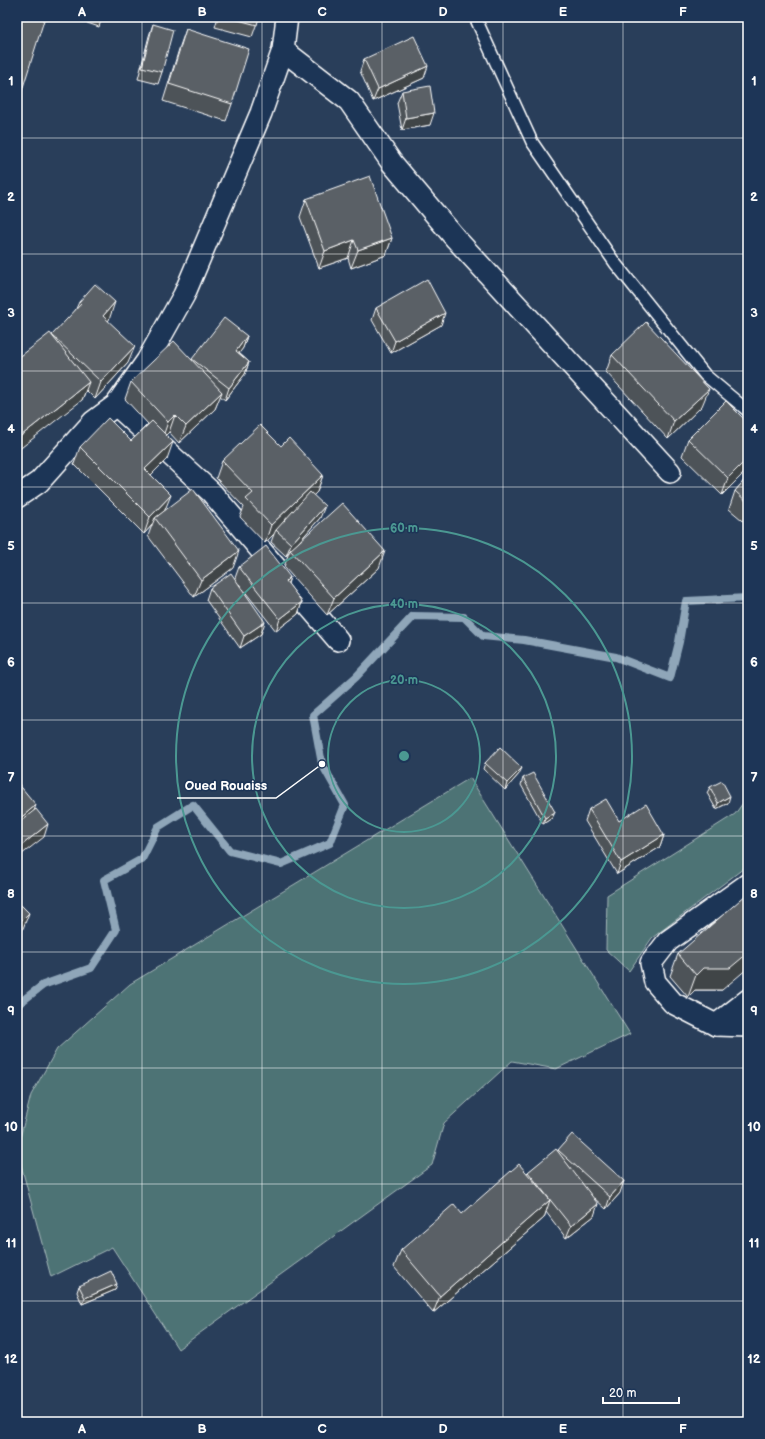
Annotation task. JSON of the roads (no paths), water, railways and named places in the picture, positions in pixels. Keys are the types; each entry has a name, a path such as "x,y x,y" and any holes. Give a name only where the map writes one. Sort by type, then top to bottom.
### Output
{"street":[{"path":"17,497 39,482 93,422 116,405 147,361 184,295 261,113 283,50 287,17"},
{"path":"283,50 350,101 392,163 456,239 670,472"},
{"path":"116,405 211,492 338,640"},
{"path":"748,884 668,941 651,963 655,982 673,1003 716,1025 748,1026"},
{"path":"716,1025 748,1000"}],"lane":[{"path":"475,17 532,142 615,263 705,375 748,411"}],"waterway":[{"path":"17,1005 43,985 91,968 116,930 104,880 142,859 158,827 193,805 230,851 281,864 330,843 345,805 322,764 313,715 356,677 413,616 464,617 483,636 524,640 616,657 670,678 679,642 686,601 748,598"}],"place":[{"name":"Oued Rouaiss","path":"322,764"}]}
